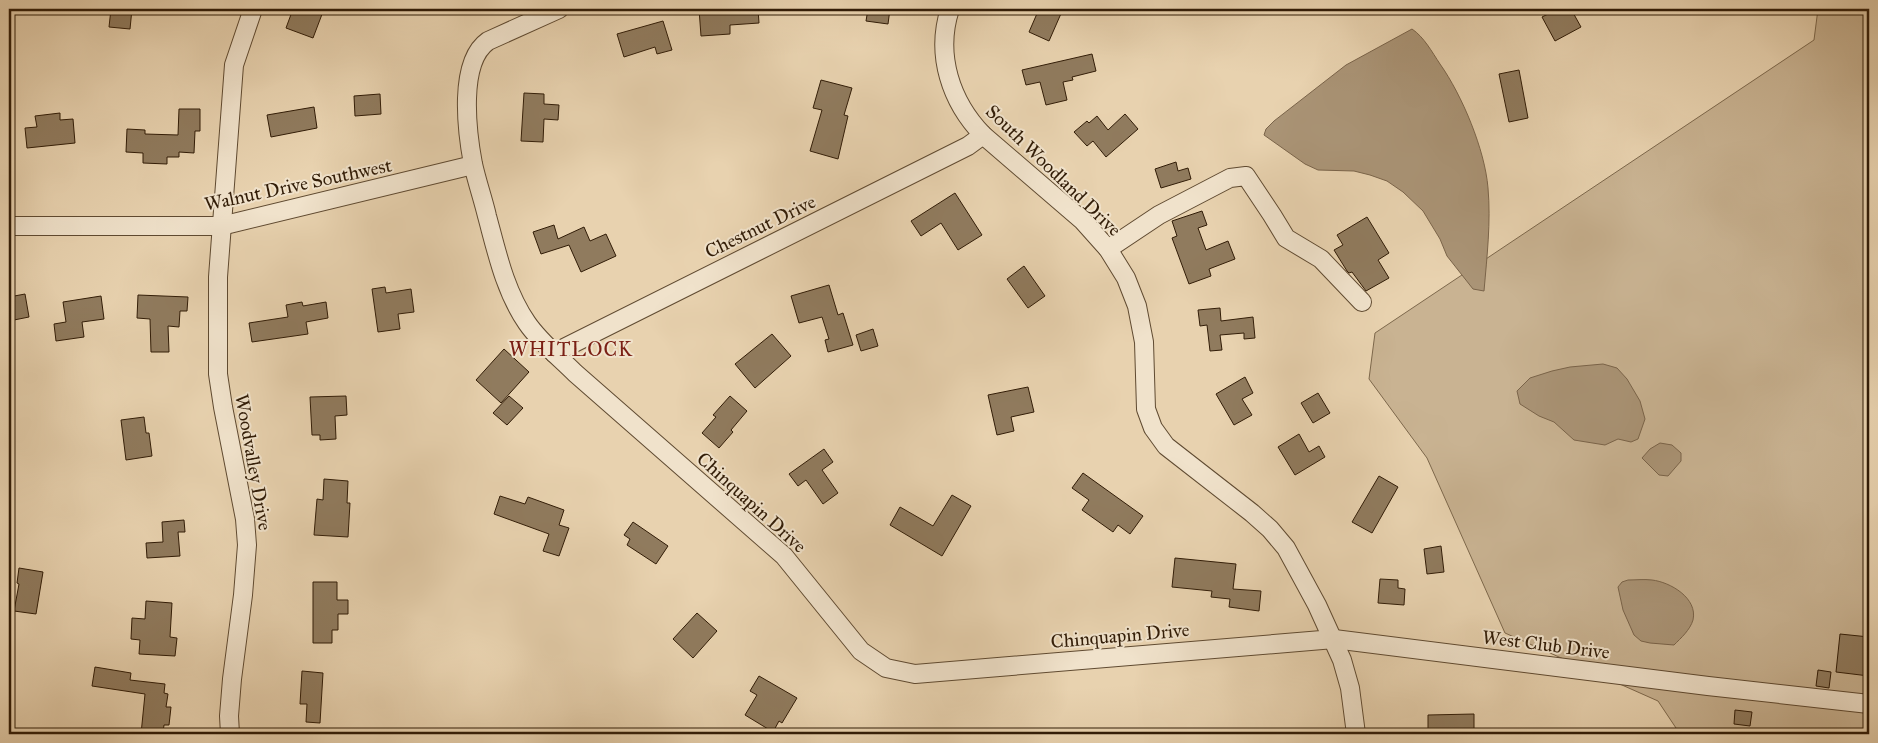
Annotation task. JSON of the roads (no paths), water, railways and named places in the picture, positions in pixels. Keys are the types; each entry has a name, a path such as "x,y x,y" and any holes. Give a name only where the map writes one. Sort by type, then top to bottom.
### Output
{"street":[{"name":"Woodvalley Drive","path":"230,734 229,716 232,679 247,545 245,519 218,374 218,277 234,65 253,9"},
{"name":"Chinquapin Drive","path":"559,9 483,44 475,55 470,71 467,115 474,166 495,247 512,296 528,324 575,373 784,556 861,651 886,668 915,674 1334,639"},
{"name":"South Woodland Drive","path":"950,9 945,40 946,66 950,82 962,109 971,122 984,135 1083,221 1108,249 1126,278 1137,306 1145,348 1146,410 1153,428 1166,446 1252,513 1278,538 1297,566 1334,639 1342,660 1350,688 1356,734"},
{"name":"Chestnut Drive","path":"554,352 968,146 984,135"},
{"name":"Walnut Drive Southwest","path":"9,226 221,226 474,166"},
{"path":"1108,249 1159,215 1190,198 1230,178 1246,176 1286,238 1321,259 1362,302"},
{"name":"West Club Drive","path":"1334,639 1869,704"}],"district":[{"name":"WHITLOCK","path":"571,349"}]}
